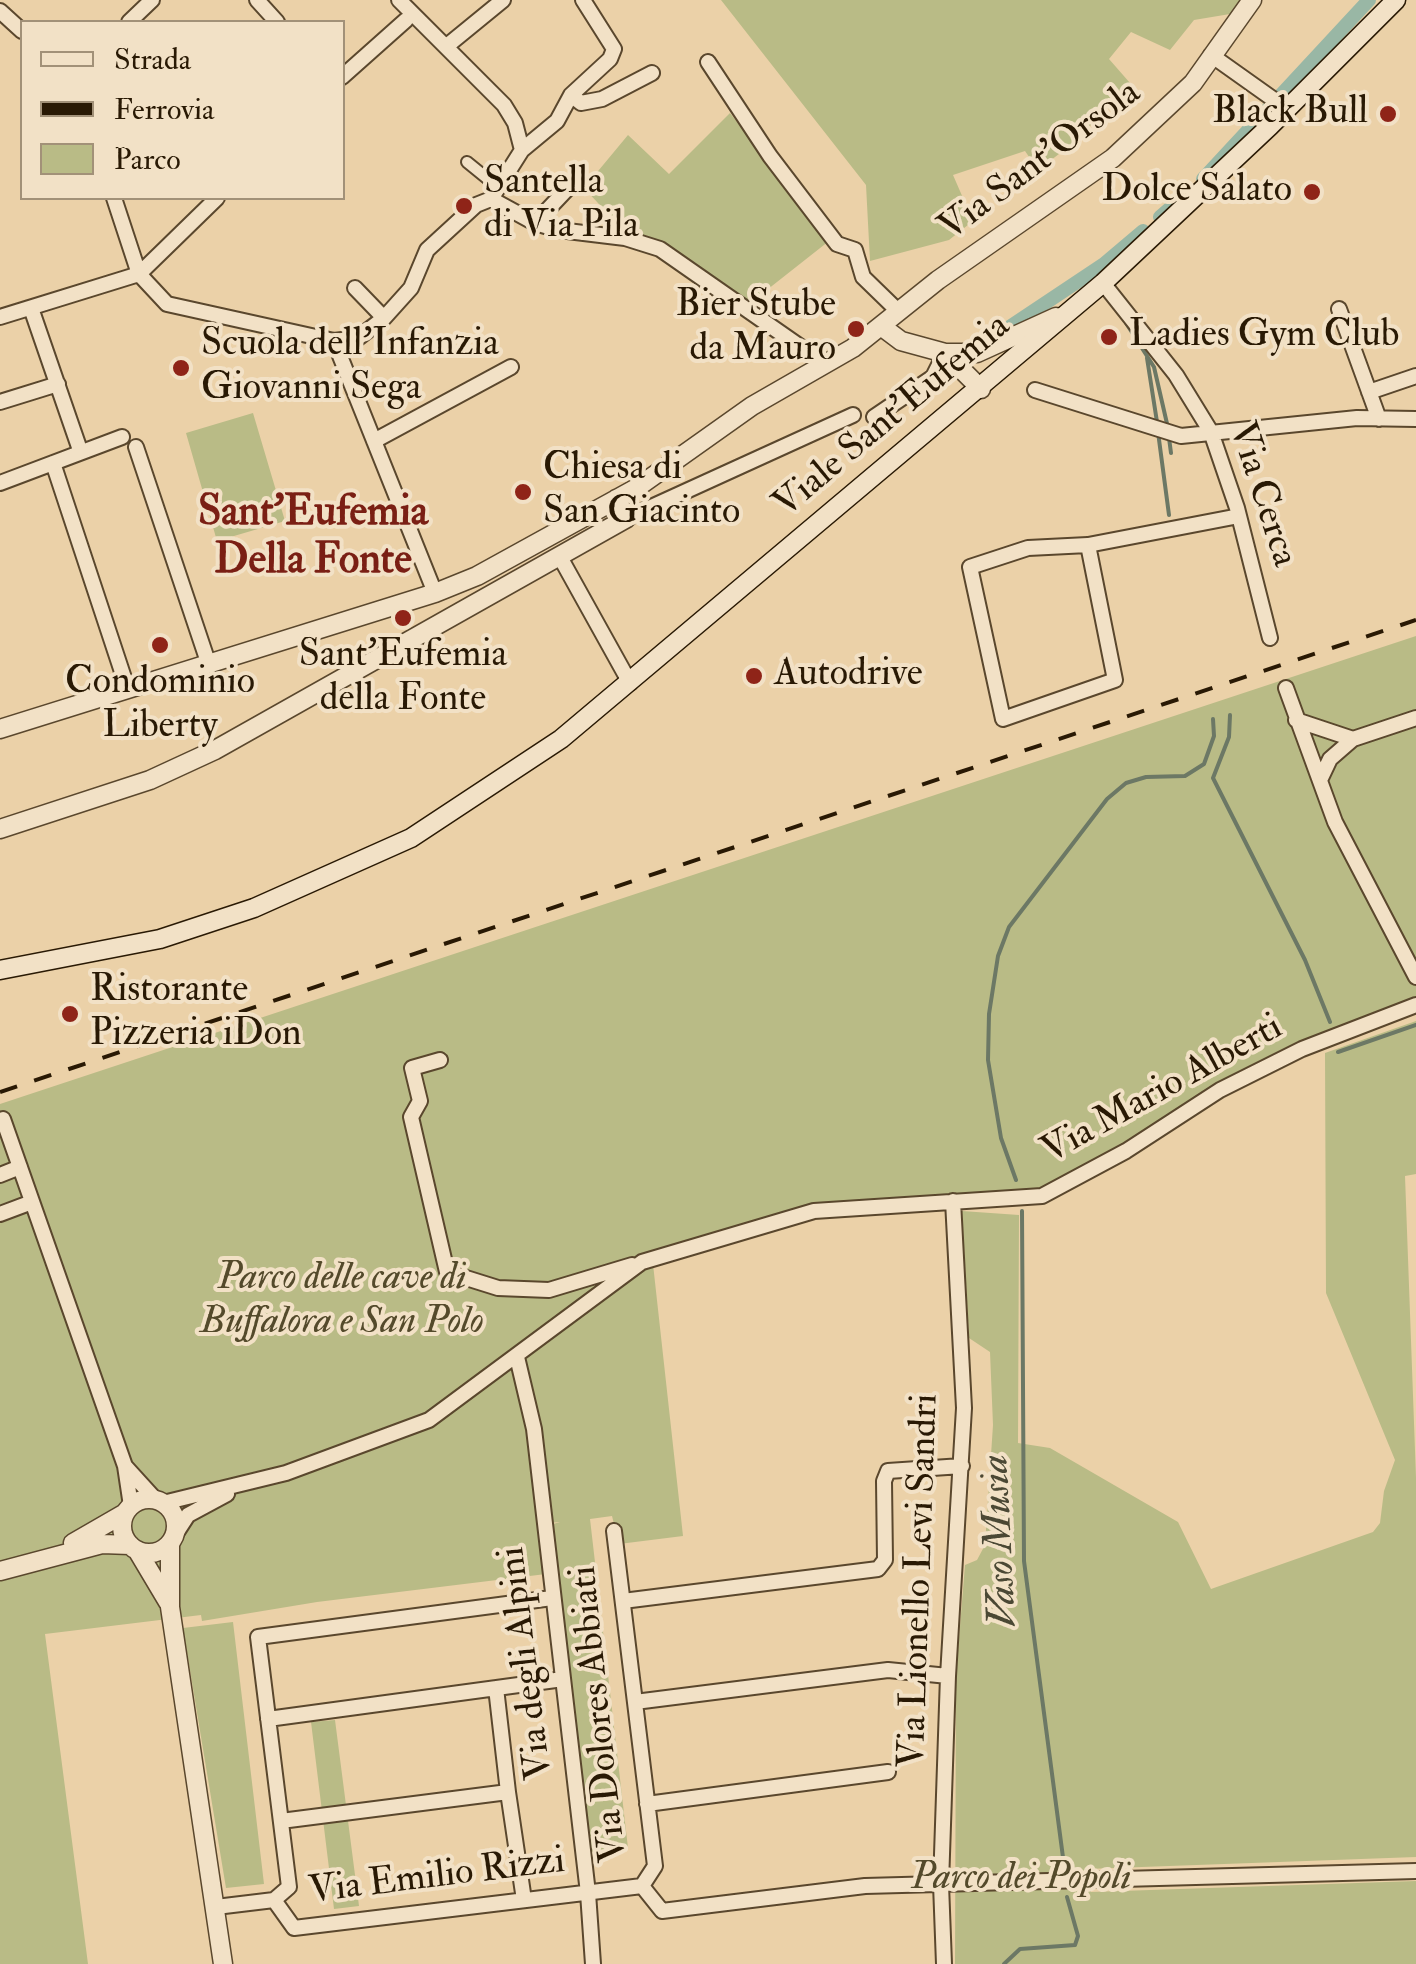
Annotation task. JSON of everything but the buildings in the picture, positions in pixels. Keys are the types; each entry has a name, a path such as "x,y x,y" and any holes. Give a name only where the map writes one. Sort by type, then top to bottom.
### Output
{"street":[{"path":"131,20 152,0"},
{"path":"256,0 275,20"},
{"path":"399,0 504,105 522,150"},
{"path":"448,46 502,0"},
{"path":"115,200 139,274 167,304 334,341 368,334 410,288 427,250 476,205 495,193 522,150 557,121 571,95 610,59 614,48 584,0"},
{"name":"Via Sant'Orsola","path":"0,729 435,593 477,576 616,499 752,406 881,326 1113,158 1193,83 1252,0"},
{"name":"Viale Sant'Eufemia","path":"0,970 160,939 254,908 411,838 479,796 561,739 981,389 1102,282 1278,103 1396,0"},
{"path":"0,11 20,30"},
{"path":"345,74 406,20"},
{"path":"1211,55 1278,103"},
{"path":"708,62 792,186 837,244 856,250 862,277 899,312"},
{"path":"571,95 580,103 602,99 652,73"},
{"path":"466,162 495,193 535,223 625,238 660,249 825,364"},
{"path":"535,223 571,185"},
{"path":"0,317 139,274 215,200"},
{"name":"Via Cerca","path":"1102,282 1176,374 1211,432 1239,516 1270,638"},
{"path":"354,288 384,318"},
{"path":"31,308 80,450"},
{"path":"1339,308 1379,419"},
{"path":"881,326 900,340 946,353 977,354 1070,310"},
{"path":"334,341 435,593"},
{"path":"946,353 981,389"},
{"path":"874,417 933,376 946,353"},
{"path":"374,441 511,367"},
{"path":"1369,392 1416,376"},
{"path":"0,402 58,384"},
{"path":"1035,390 1180,436 1416,419"},
{"path":"0,829 150,780 215,750 627,518 853,416"},
{"path":"0,483 80,450 122,438"},
{"path":"136,447 208,662"},
{"path":"52,463 127,687"},
{"path":"616,499 627,518"},
{"path":"1088,545 1114,680 1003,719 970,567 1028,548 1088,545 1239,516"},
{"path":"560,557 630,683"},
{"path":"477,576 488,595"},
{"path":"1286,688 1335,822 1416,977"},
{"path":"1321,778 1330,758 1353,739 1416,718"},
{"path":"1296,720 1353,739"},
{"name":"Via Mario Alberti","path":"440,1060 412,1068 420,1101 411,1117 447,1272 498,1288 548,1290 814,1212 1042,1196 1126,1151 1220,1090 1302,1049 1416,1005"},
{"path":"4,1128 125,1466 128,1509 122,1530 170,1607"},
{"path":"0,1174 20,1167"},
{"name":"Via Lionello Levi Sandri","path":"944,1964 942,1884 948,1676 964,1408 953,1201"},
{"path":"0,1214 32,1202"},
{"name":"Via Mario Alberti","path":"172,1538 194,1511 246,1485 429,1420 642,1262"},
{"name":"Via degli Alpini","path":"517,1356 534,1429 588,1892 592,1964"},
{"path":"125,1466 175,1516 170,1607 223,1964"},
{"path":"623,1601 878,1569 886,1560 884,1481 888,1471 962,1466"},
{"name":"Via Mario Alberti","path":"159,1501 246,1485"},
{"path":"46,1556 128,1509 159,1501"},
{"name":"Via Dolores Abbiati","path":"614,1531 655,1866 642,1886"},
{"path":"0,1571 102,1544 155,1552 172,1538"},
{"path":"216,1907 274,1900 289,1887 258,1636 552,1598"},
{"path":"635,1702 888,1670 948,1676"},
{"path":"268,1719 563,1680"},
{"path":"496,1688 524,1900"},
{"path":"648,1804 888,1772"},
{"path":"281,1821 508,1792"},
{"path":"642,1886 662,1910 866,1886 1416,1871"},
{"name":"Via Emilio Rizzi","path":"274,1900 294,1928 642,1886"}],"green space":[{"path":"721,0 1242,0 1230,14 1194,20 1170,50 1131,32 1109,59 1130,83 1076,141 1038,170 1025,151 953,175 973,221 949,240 870,261 866,185"},
{"path":"730,113 829,241 744,308 697,264 624,231 584,188 628,135 669,174"},
{"path":"253,413 285,521 217,541 186,433"},
{"name":"Parco delle cave di Buffalora e San Polo","path":"1416,636 1416,1005 1306,1045 1123,1149 1028,1196 953,1195 814,1205 652,1255 683,1536 619,1544 612,1516 590,1519 628,1848 591,1852 553,1524 560,1522 538,1524 546,1574 317,1602 202,1621 201,1615 45,1634 88,1964 0,1964 0,1104"},
{"name":"Parco dei Popoli","path":"1416,1021 1416,1174 1405,1176 1416,1478 1416,1857 1087,1869 1091,1892 1416,1881 1416,1964 955,1964 956,1675 965,1565 977,1560 985,1545 993,1425 990,1352 969,1338 962,1211 1019,1215 1018,1443 1050,1448 1178,1522 1211,1589 1373,1532 1380,1523 1384,1491 1395,1460 1326,1293 1325,1053"},
{"path":"233,1622 264,1884 226,1888 183,1628"},
{"path":"335,1720 359,1906 334,1909 311,1722"}],"waterway":[{"path":"1203,179 1369,0"},
{"path":"1160,217 1183,197"},
{"path":"996,336 1104,264 1143,231"},
{"name":"Vaso Musia","path":"1126,323 1154,367 1168,428"},
{"name":"Vaso Musia","path":"1147,358 1157,422"},
{"name":"Vaso Musia","path":"1158,432 1169,515"},
{"name":"Vaso Musia","path":"1169,438 1171,453"},
{"name":"Vaso Musia","path":"1230,715 1229,737 1213,778 1305,960 1330,1022"},
{"name":"Vaso Musia","path":"1016,1180 1001,1138 988,1060 989,1014 998,956 1009,927 1107,799 1126,783 1146,777 1185,776 1204,764 1214,736 1213,719"},
{"name":"Vaso Musia","path":"1338,1052 1416,1025"},
{"name":"Vaso Musia","path":"1022,1211 1024,1561 1064,1865"},
{"name":"Vaso Musia","path":"1004,1964 1020,1949 1075,1945 1078,1936 1067,1897"}],"railway":[{"path":"0,1092 1416,620"}],"place":[{"name":"Black Bull","path":"1388,114"},
{"name":"Dolce Salato","path":"1312,192"},
{"name":"Santella di Via Pila","path":"464,206"},
{"name":"Bier Stube da Mauro","path":"856,329"},
{"name":"Ladies Gym Club","path":"1109,337"},
{"name":"Scuola dell'Infanzia Giovanni Sega","path":"181,368"},
{"name":"Chiesa di San Giacinto","path":"523,492"},
{"name":"Sant'Eufemia della Fonte","path":"403,618"},
{"name":"Condominio Liberty","path":"160,645"},
{"name":"Autodrive","path":"754,676"},
{"name":"Ristorante Pizzeria iDon","path":"70,1014"}],"district":[{"name":"Sant'Eufemia Della Fonte","path":"313,539"}]}
